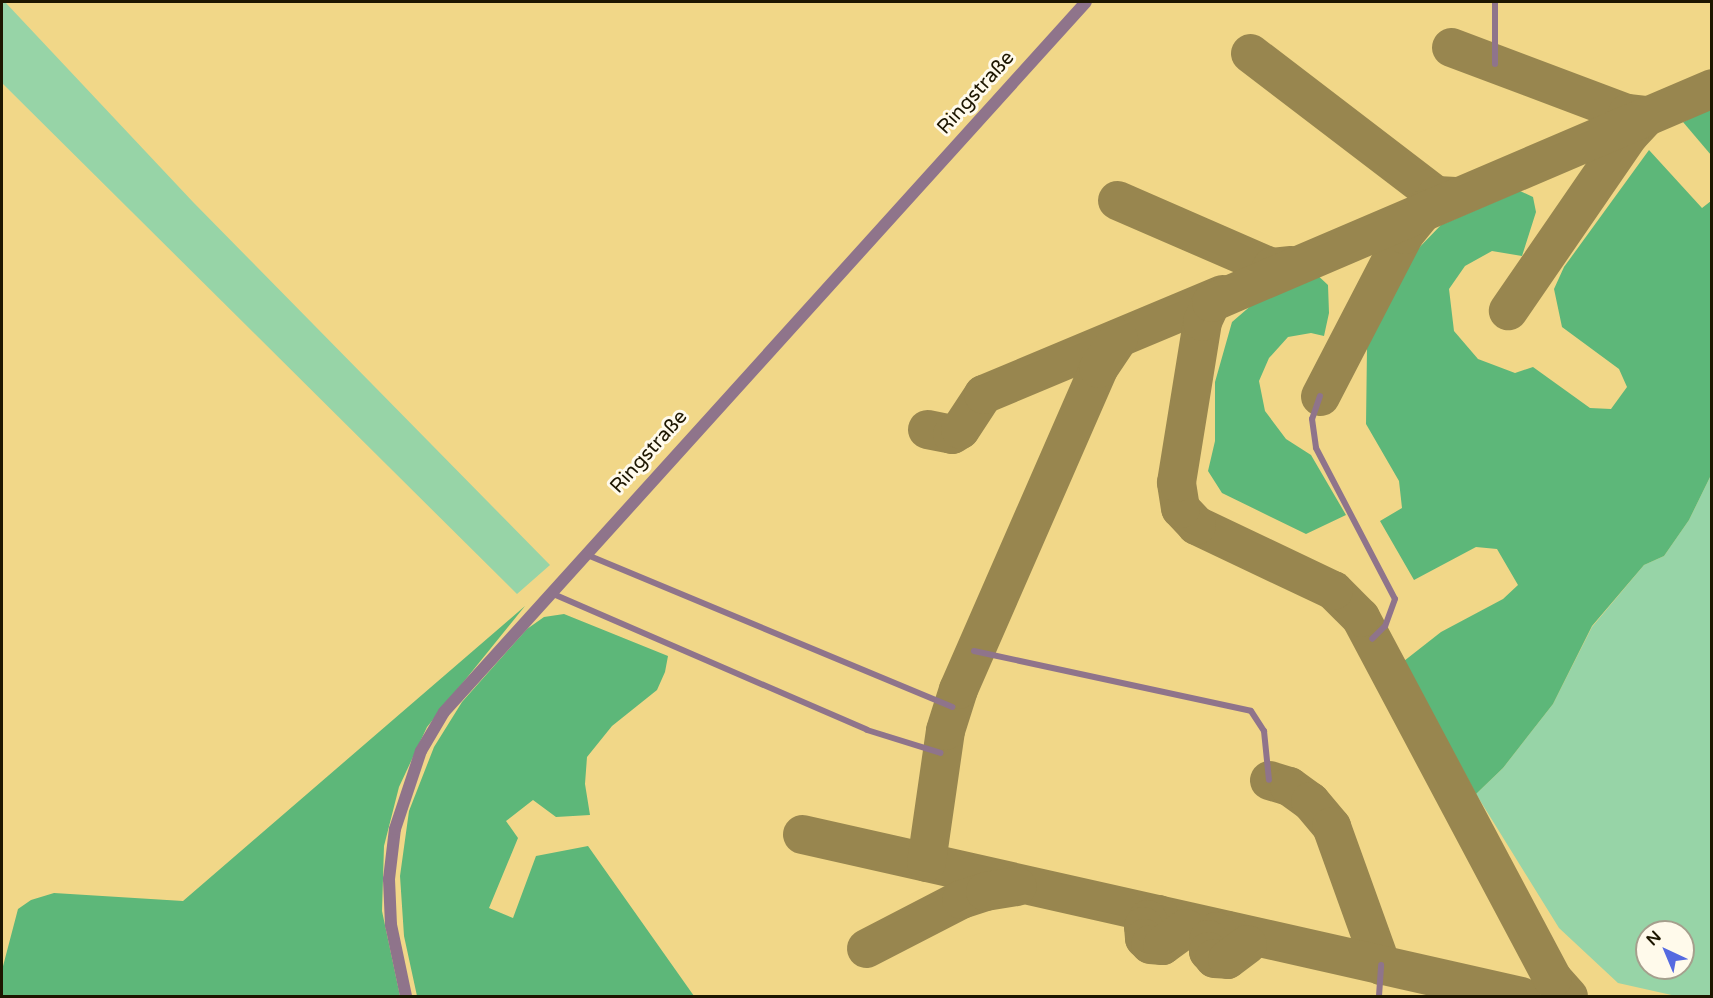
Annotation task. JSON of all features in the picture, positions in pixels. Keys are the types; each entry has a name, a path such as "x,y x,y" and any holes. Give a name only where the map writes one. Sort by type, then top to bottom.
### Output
{"street":[{"name":"Ringstraße","path":"406,996 391,925 389,879 395,830 406,789 421,751 444,712 584,553 1086,2"}],"lane":[{"path":"1495,2 1495,64"},
{"path":"1320,396 1312,418 1316,447 1395,599 1385,626 1372,639"},
{"path":"584,553 952,707"},
{"path":"550,592 867,730 941,753"},
{"path":"974,651 1251,711 1264,731 1269,780"},
{"path":"1379,996 1381,965"}],"green space":[{"path":"2,2 5,2 193,202 550,565 517,594 2,83"},
{"path":"1711,108 1711,155 1683,122"},
{"path":"1649,150 1702,208 1711,201 1711,475 1689,520 1664,556 1644,565 1592,626 1553,704 1503,768 1476,794 1404,661 1441,632 1503,599 1518,585 1497,549 1476,547 1414,580 1380,521 1402,508 1399,481 1366,424 1367,348 1411,256 1441,225 1520,191 1533,197 1536,212 1522,256 1492,251 1465,266 1449,289 1454,331 1478,359 1515,373 1533,367 1590,408 1611,409 1627,387 1619,369 1562,327 1554,289 1564,267"},
{"path":"1313,271 1328,285 1329,313 1324,336 1311,333 1288,337 1269,358 1259,381 1265,411 1286,439 1311,455 1346,515 1306,534 1222,493 1208,471 1215,441 1215,382 1232,322 1268,291"},
{"path":"1711,475 1711,996 1676,996 1618,983 1559,928 1476,794 1503,768 1553,704 1592,627 1644,565 1664,556 1689,520"},
{"path":"525,606 427,727 399,787 384,846 382,911 400,996 2,996 2,970 18,909 31,900 54,893 183,901"},
{"path":"564,614 668,656 665,672 657,690 612,726 587,757 585,784 590,815 556,817 533,800 506,821 518,838 489,908 513,918 536,856 588,846 694,996 417,996 404,936 400,876 409,811 434,747 462,702 527,629 544,617"}],"taxiway":[{"path":"1451,47 1627,113 1647,115 1629,134 1508,310"},
{"path":"1250,53 1436,195 1455,196"},
{"path":"1568,996 1552,978 1360,617 1333,590 1196,525 1180,508 1176,482 1202,321 1211,302 1712,88"},
{"path":"1117,200 1271,267 1291,265"},
{"path":"1320,396 1404,234 1425,208"},
{"path":"927,429 952,434 960,429 983,394 1222,294"},
{"path":"926,862 945,730 958,689 1098,368 1118,338"},
{"path":"1269,780 1289,786 1310,801 1331,826 1381,965"},
{"path":"802,834 1521,996"},
{"path":"866,948 961,899 985,891 1017,886"},
{"path":"1158,914 1147,919 1143,926 1144,938 1150,944 1162,945 1185,928"},
{"path":"1227,930 1216,931 1208,939 1208,951 1214,958 1227,959 1247,944"}]}
